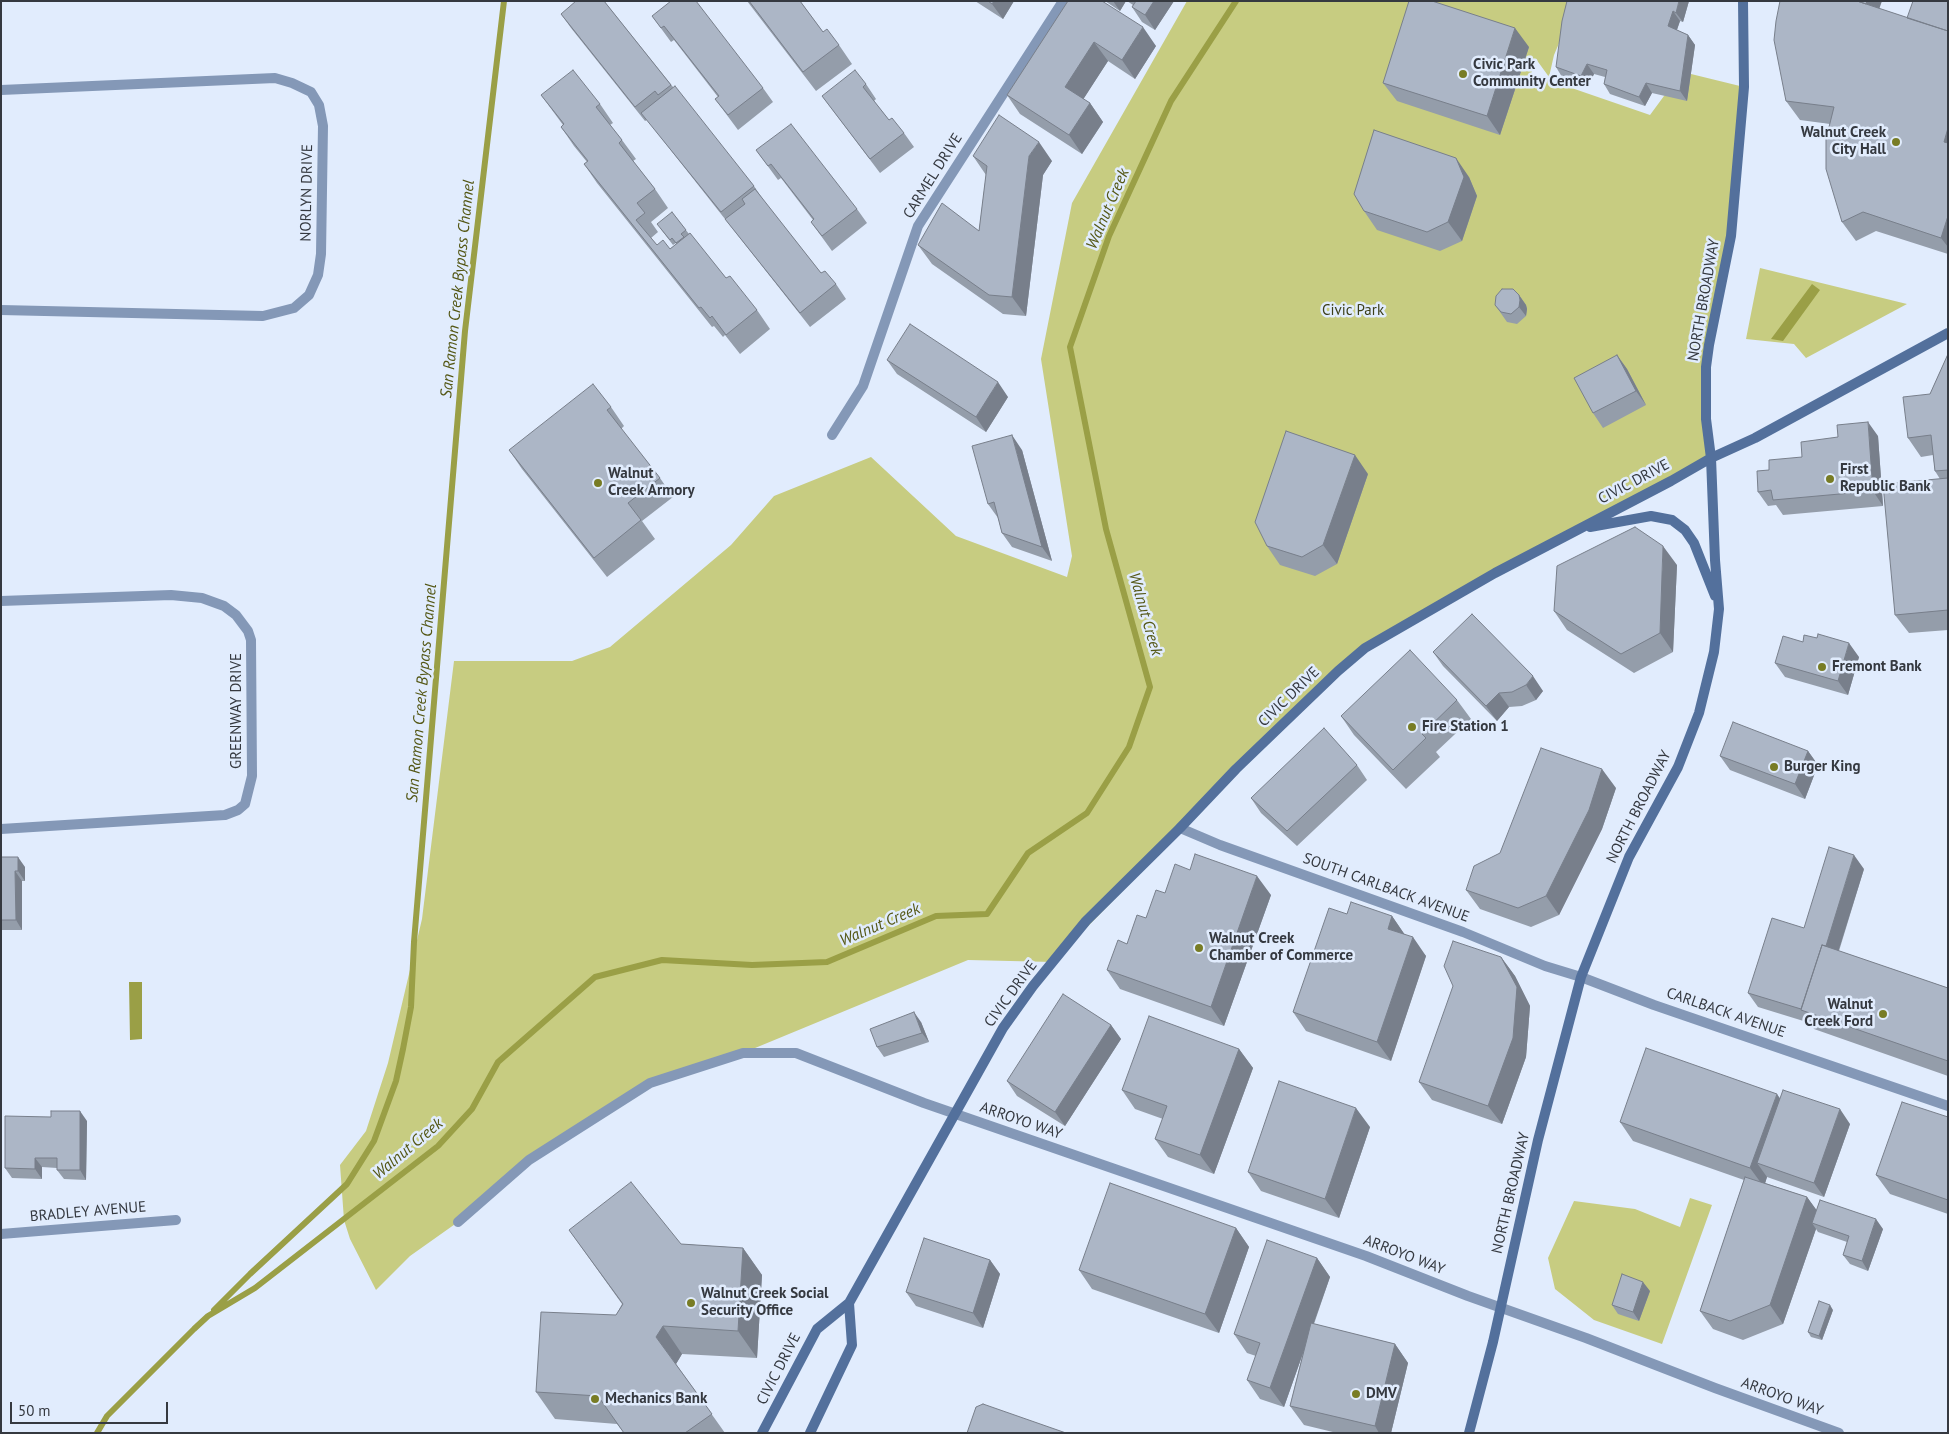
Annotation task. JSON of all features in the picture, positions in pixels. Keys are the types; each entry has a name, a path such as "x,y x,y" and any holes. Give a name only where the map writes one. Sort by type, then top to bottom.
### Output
{"main road":[{"name":"NORTH BROADWAY","path":"1469,1433 1538,1140 1581,976 1629,857 1678,767 1699,713 1714,652 1719,609 1714,560 1710,458 1706,419 1706,367 1731,236 1744,87 1743,1"},
{"name":"CIVIC DRIVE","path":"762,1433 817,1329 849,1303 1003,1028 1032,986 1086,921 1180,828 1236,769 1338,671 1365,648 1495,573 1710,458 1755,438 1948,333"},
{"path":"1579,528 1651,516 1672,520 1685,530 1694,544 1719,609"},
{"path":"810,1433 852,1346 849,1303"}],"street":[{"name":"CARMEL DRIVE","path":"832,435 863,386 918,226 1062,1"},
{"name":"NORLYN DRIVE","path":"1,90 275,78 292,83 311,92 319,105 323,126 321,254 318,276 310,295 294,308 263,316 1,310"},
{"name":"GREENWAY DRIVE","path":"1,601 171,594 202,598 224,606 236,615 248,631 251,640 252,776 245,804 238,810 225,815 1,829"},
{"name":"SOUTH CARLBACK AVENUE","path":"1180,828 1220,845 1463,932 1545,966 1581,976"},
{"name":"CARLBACK AVENUE","path":"1581,976 1654,1004 1948,1106"},
{"name":"ARROYO WAY","path":"458,1222 529,1160 650,1083 743,1054 796,1053 954,1113 1366,1256 1748,1401 1839,1433"},
{"name":"BRADLEY AVENUE","path":"1,1234 176,1220"}],"green space":[{"name":"Civic Park","path":"1187,1 1577,1 1554,55 1549,77 1536,59 1531,74 1650,115 1664,96 1691,74 1744,87 1731,236 1709,345 1711,458 1365,648 1338,671 1053,962 968,960 743,1053 650,1083 529,1160 458,1222 410,1256 376,1290 350,1239 344,1220 340,1165 366,1131 388,1063 422,919 454,661 572,661 610,647 731,545 774,496 871,457 956,536 1067,577 1072,556 1041,359 1072,203"},
{"path":"1760,268 1907,304 1806,358 1794,344 1746,339"},
{"path":"1690,1198 1712,1205 1662,1344 1594,1320 1555,1289 1548,1258 1574,1201 1635,1209 1680,1227"}],"shaded area":[{"path":"1812,284 1820,290 1783,341 1771,339"},
{"path":"129,982 142,982 142,1039 130,1040"}],"building":[{"path":"576,1 604,1 671,85 658,95 655,91 635,107 561,14"},
{"path":"671,1 696,1 763,88 728,115 715,99 719,96 664,26 661,28 652,16"},
{"path":"749,1 800,1 823,32 827,29 839,45 803,72"},
{"path":"1068,1 1102,1 1143,27 1122,60 1094,42 1065,87 1090,103 1069,135 1007,95"},
{"path":"1136,1 1154,1 1145,15 1132,7"},
{"name":"Civic Park Community Center","path":"1409,1 1432,1 1515,28 1487,116 1383,83"},
{"path":"1567,1 1679,1 1676,13 1673,11 1668,26 1688,35 1680,91 1646,83 1639,97 1604,84 1607,70 1587,64 1581,76 1556,67 1562,21"},
{"name":"Walnut Creek City Hall","path":"1780,1 1857,1 1948,31 1948,128 1944,142 1948,143 1948,216 1941,238 1863,212 1842,222 1826,169 1826,139 1834,107 1786,101 1774,40"},
{"path":"1913,1 1948,1 1948,31 1907,18"},
{"path":"573,70 600,104 596,107 622,140 619,143 655,189 637,203 645,213 636,220 657,245 663,240 670,249 690,233 726,278 730,276 757,310 726,335 712,316 710,318 701,307 699,308 584,164 588,161 561,127 564,124 541,95"},
{"path":"855,70 866,84 863,87 889,120 892,118 904,133 870,159 822,96"},
{"path":"675,86 754,186 721,212 641,113"},
{"path":"999,115 1039,142 1029,156 1012,297 989,295 918,245 942,203 979,231 987,166 973,156"},
{"path":"791,124 857,209 822,236 811,222 814,219 771,164 768,166 756,150"},
{"path":"1374,130 1456,158 1464,177 1448,222 1427,232 1364,211 1354,194"},
{"path":"755,189 821,273 825,271 836,284 800,313 725,219 745,204 742,199"},
{"path":"672,212 686,230 681,234 684,237 676,243 672,238 670,240 657,224"},
{"path":"1502,289 1513,289 1519,295 1519,307 1511,314 1501,312 1495,305 1496,296"},
{"path":"910,324 998,382 976,417 887,360"},
{"path":"1948,354 1948,470 1935,471 1931,435 1908,438 1903,397 1930,394"},
{"path":"1617,355 1636,391 1593,413 1574,378"},
{"name":"Walnut Creek Armory","path":"593,384 611,407 607,410 660,478 628,503 641,520 594,558 509,450"},
{"name":"First Republic Bank","path":"1868,422 1873,491 1773,500 1771,490 1758,492 1757,471 1769,470 1769,460 1802,457 1801,442 1838,437 1837,425"},
{"path":"1286,431 1355,455 1323,545 1302,557 1267,546 1255,522"},
{"path":"1012,435 1042,547 1002,533 994,502 988,504 972,446"},
{"path":"1948,478 1948,610 1895,615 1883,484"},
{"path":"1635,527 1663,546 1660,633 1621,654 1554,611 1557,566"},
{"path":"1472,614 1533,676 1526,685 1512,692 1499,693 1486,706 1433,652"},
{"path":"1818,634 1849,643 1838,681 1775,663 1783,636 1803,642 1804,635 1817,638"},
{"name":"Fire Station 1","path":"1410,650 1457,700 1422,734 1426,738 1393,770 1341,716"},
{"path":"1733,722 1808,751 1795,784 1720,756"},
{"path":"1324,728 1357,765 1287,831 1251,798"},
{"path":"1541,748 1602,769 1589,810 1546,896 1518,908 1466,890 1474,866 1500,853"},
{"path":"1829,847 1854,855 1826,946 1822,945 1801,1009 1748,993 1772,918 1804,928"},
{"name":"Walnut Creek Chamber of Commerce","path":"1195,854 1257,876 1211,1007 1107,970 1118,940 1127,944 1137,915 1146,918 1156,890 1165,893 1175,864 1190,870"},
{"path":"1,857 18,857 18,871 15,871 16,920 1,920"},
{"path":"1351,902 1392,916 1388,929 1413,937 1377,1042 1293,1012 1329,908 1347,914"},
{"path":"1453,941 1501,957 1517,987 1513,1038 1488,1106 1419,1082 1453,986 1444,966"},
{"name":"Walnut Creek Ford","path":"1822,945 1948,988 1948,1061 1801,1010"},
{"path":"1063,994 1111,1025 1055,1112 1007,1081"},
{"path":"914,1012 922,1033 877,1047 870,1029"},
{"path":"1149,1016 1239,1049 1200,1155 1155,1139 1167,1106 1122,1090"},
{"path":"1646,1048 1777,1094 1750,1168 1620,1122"},
{"path":"1279,1081 1356,1108 1325,1199 1248,1172"},
{"path":"1783,1090 1840,1109 1814,1183 1757,1163"},
{"path":"1902,1102 1948,1117 1948,1200 1876,1175"},
{"path":"51,1111 80,1111 80,1170 57,1170 57,1158 35,1158 35,1169 5,1168 5,1116 51,1117"},
{"path":"1745,1177 1807,1197 1770,1305 1730,1321 1700,1311"},
{"name":"Walnut Creek Social Security Office","path":"631,1182 681,1244 743,1248 738,1331 663,1326 656,1337 712,1414 685,1433 624,1433 598,1396 536,1392 541,1312 616,1315 623,1304 569,1230"},
{"path":"1110,1183 1236,1228 1205,1314 1079,1270"},
{"path":"1820,1200 1876,1219 1862,1261 1843,1255 1849,1236 1812,1223"},
{"path":"924,1238 990,1260 973,1313 906,1292"},
{"path":"1267,1240 1317,1258 1270,1388 1247,1380 1260,1343 1234,1334"},
{"path":"1622,1274 1643,1282 1633,1312 1612,1305"},
{"path":"1819,1301 1830,1305 1819,1336 1808,1332"},
{"name":"DMV","path":"1311,1323 1395,1344 1375,1426 1290,1406"},
{"path":"983,1404 1066,1433 967,1433 976,1407"}],"waterway":[{"name":"San Ramon Creek Bypass Channel","path":"214,1310 347,1184 374,1141 396,1081 411,1007 414,942 465,331 504,1"},
{"name":"Walnut Creek","path":"97,1433 107,1416 208,1316 255,1288 438,1146 472,1109 498,1062 595,977 662,960 752,965 827,962 936,916 987,914 1028,853 1087,813 1129,747 1150,687 1106,529 1070,347 1109,236 1171,101 1236,1"}],"place":[{"name":"Civic Park Community Center","path":"1463,74"},
{"name":"Walnut Creek City Hall","path":"1896,142"},
{"name":"First Republic Bank","path":"1830,479"},
{"name":"Walnut Creek Armory","path":"598,483"},
{"name":"Fremont Bank","path":"1822,667"},
{"name":"Fire Station 1","path":"1412,727"},
{"name":"Burger King","path":"1774,767"},
{"name":"Walnut Creek Chamber of Commerce","path":"1199,948"},
{"name":"Walnut Creek Ford","path":"1883,1014"},
{"name":"Walnut Creek Social Security Office","path":"691,1303"},
{"name":"DMV","path":"1356,1394"},
{"name":"Mechanics Bank","path":"595,1399"}]}
